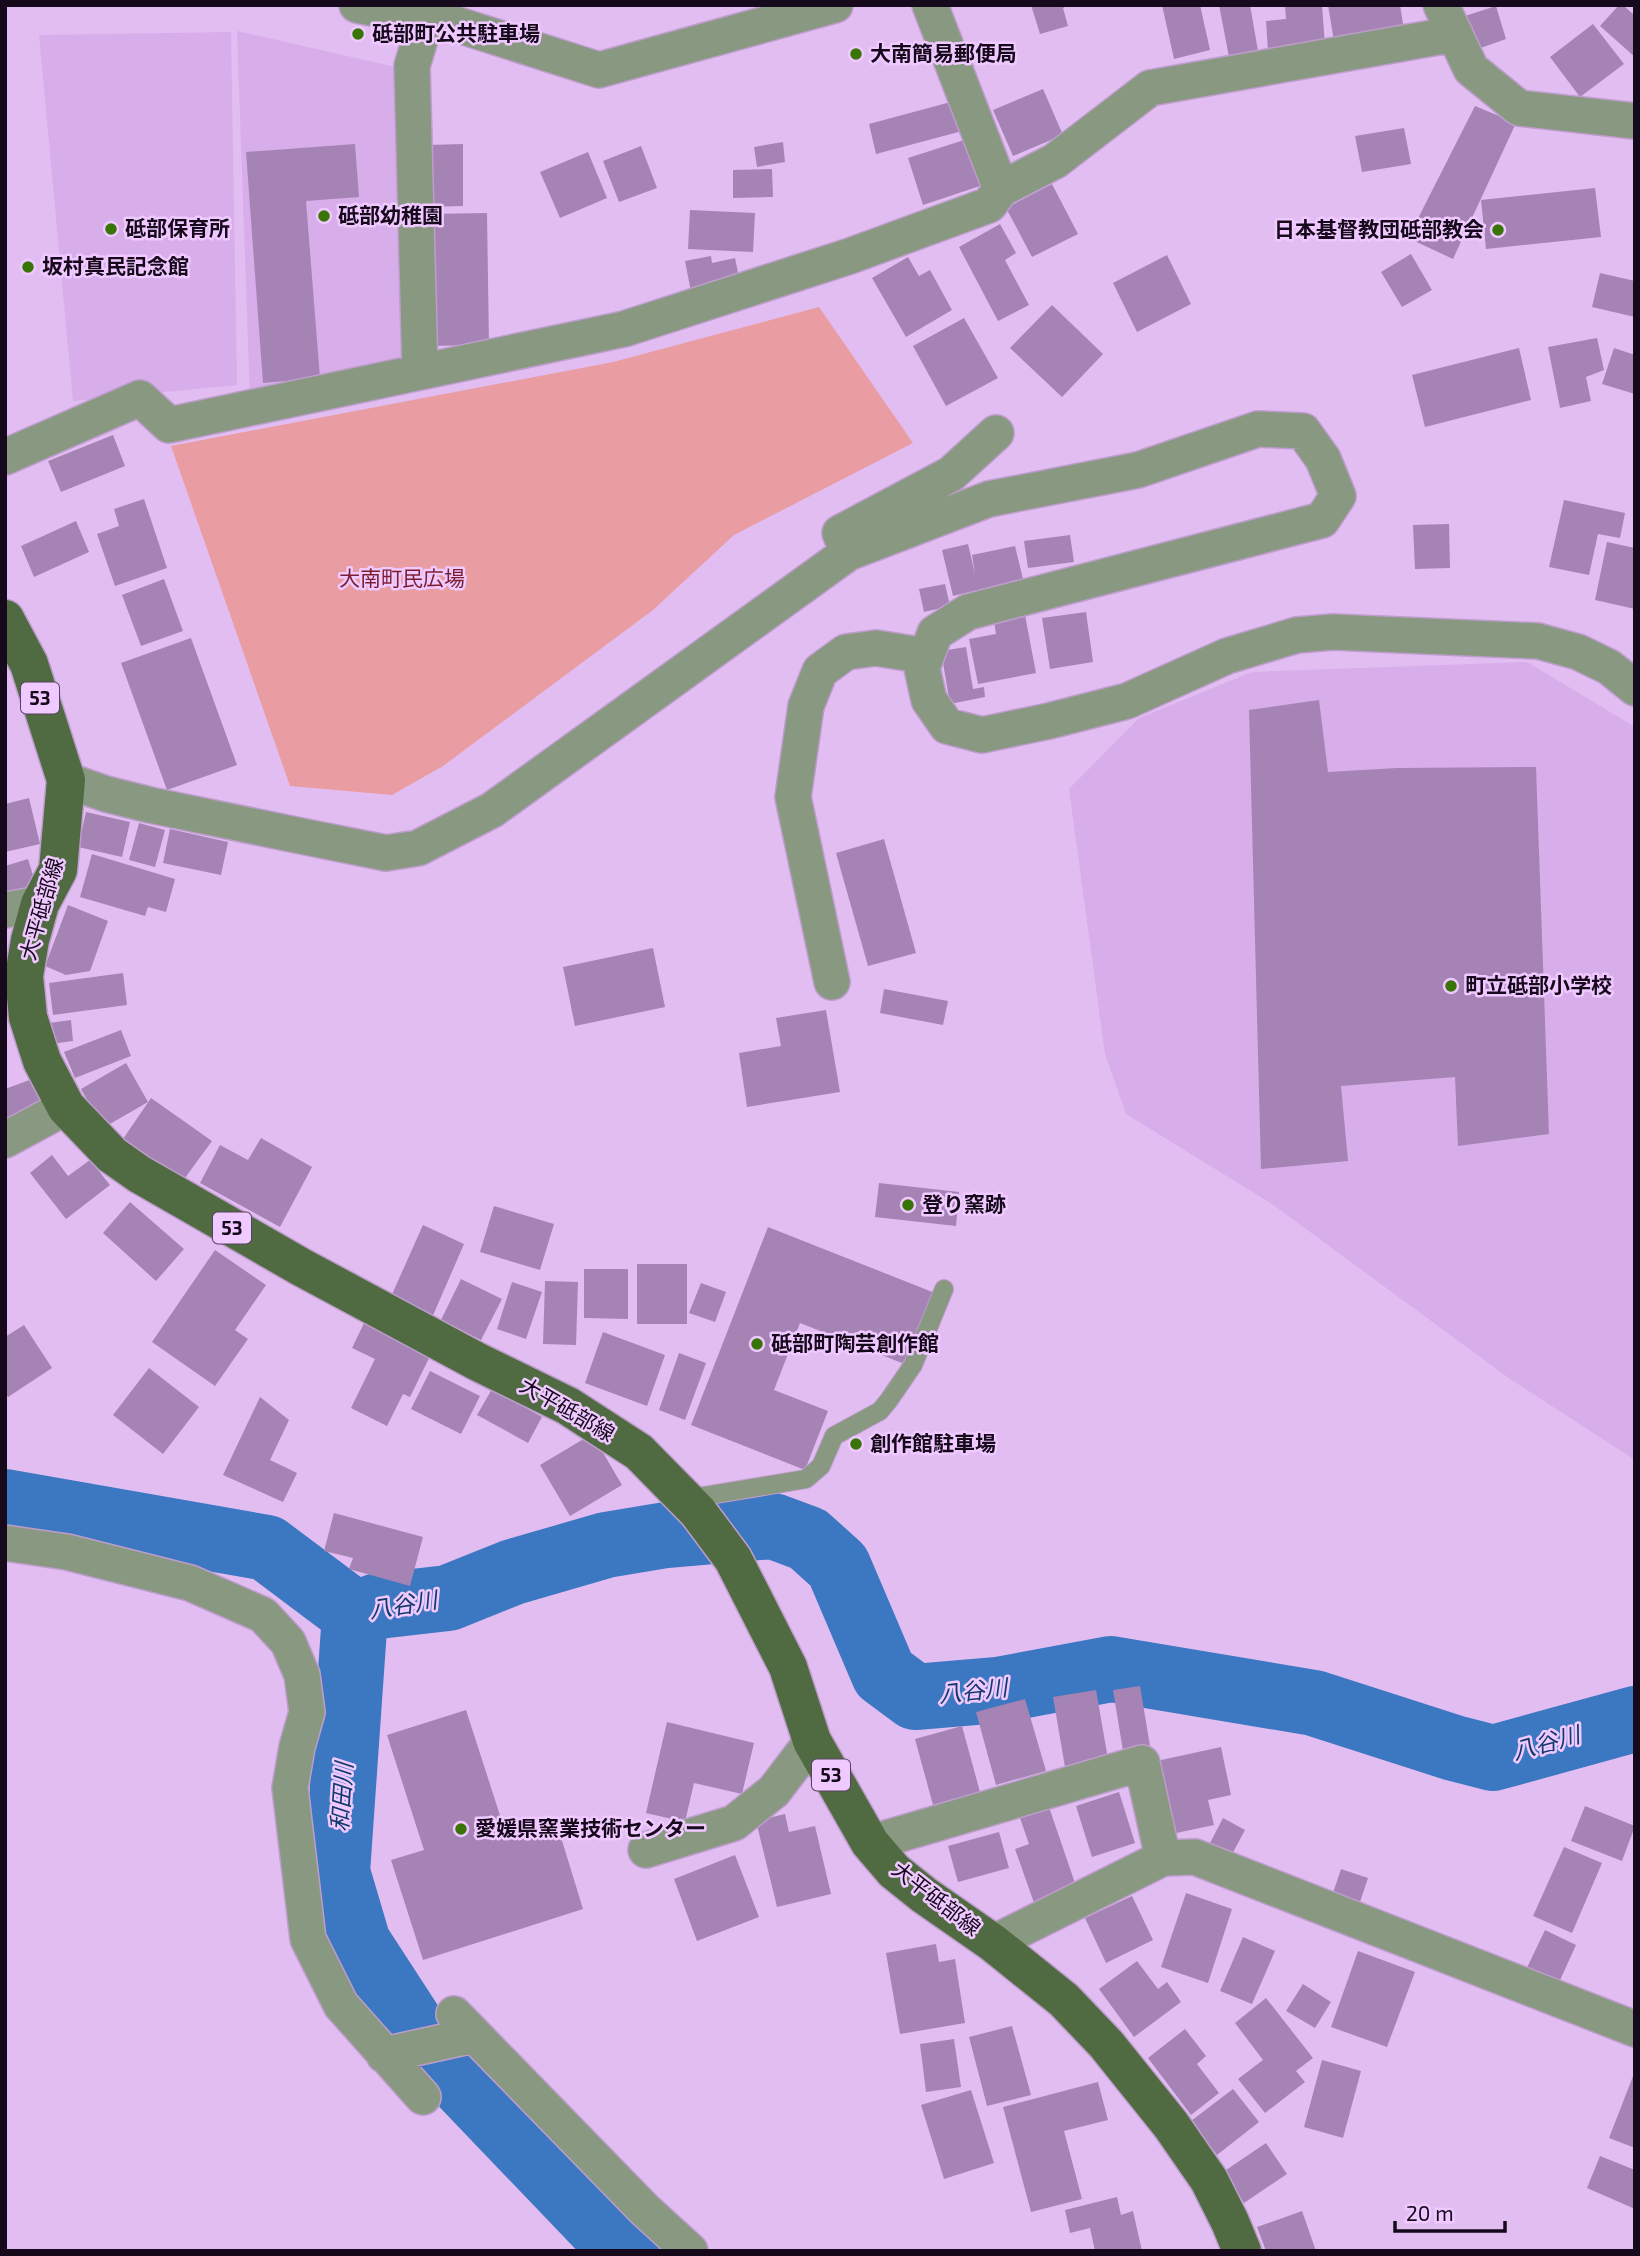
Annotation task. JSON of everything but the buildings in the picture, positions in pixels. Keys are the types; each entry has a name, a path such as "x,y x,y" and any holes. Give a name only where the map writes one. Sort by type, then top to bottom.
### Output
{"main road":[{"name":"大平砥部線","path":"5,619 29,664 66,780 58,870 22,907 30,940 24,976 28,1017 42,1061 66,1107 112,1155 139,1174 324,1279 478,1362 568,1406 639,1452 692,1505 733,1559 788,1667 812,1741 870,1843 894,1871 923,1895 993,1943 1063,2000 1106,2044 1171,2125 1209,2180 1242,2251"}],"street":[{"path":"357,5 446,16 599,70 835,5"},
{"path":"930,5 1001,189"},
{"path":"420,372 412,66 446,16"},
{"path":"5,457 140,398 169,425 624,329 850,256 989,205 1001,189 1055,161 1150,88 1448,19 1471,69 1519,108 1635,121"},
{"path":"66,780 139,802 306,838 386,853 418,848 492,810 848,553 989,499 1138,470 1258,429 1303,431 1323,458 1338,496 1322,520 968,612 936,633 922,668 929,700 947,726 982,735 1128,701 1227,656 1297,635 1333,632 1538,641 1578,652 1609,667 1635,688"},
{"path":"848,553 840,533 951,474 996,433"},
{"path":"832,982 793,797 806,706 820,671 846,652 876,648 926,656"},
{"path":"5,1140 66,1107"},
{"path":"5,1543 67,1552 190,1583 263,1615 288,1642 302,1675 307,1712 297,1747 290,1788 308,1938 341,2005 391,2054 423,2097"},
{"path":"646,1850 734,1822 774,1791 812,1741"},
{"path":"870,1843 1142,1763 1163,1858"},
{"path":"993,1943 1163,1858 1195,1857 1635,2029"},
{"path":"391,2054 463,2029 645,2210 690,2251"}],"lane":[{"path":"692,1505 806,1479 821,1466 834,1436 880,1411 889,1400 913,1365 944,1289"}],"shaded area":[{"name":"砥部幼稚園","path":"237,31 400,68 408,364 250,399"},
{"path":"231,32 237,385 73,401 39,35"},
{"path":"1527,662 1635,727 1635,1460 1510,1379 1272,1204 1126,1114 1105,1054 1069,789 1139,718 1252,672"}],"green space":[{"name":"大南町民広場","path":"819,307 913,443 734,535 653,610 443,766 392,795 290,786 171,446 613,362"}],"waterway":[{"name":"和田川","path":"5,1502 267,1548 355,1614"},
{"name":"八谷川","path":"355,1614 378,1606 448,1598 513,1572 606,1545 666,1535 773,1526 808,1539 838,1566 884,1674 915,1697 998,1690 1111,1669 1314,1703 1493,1758 1635,1719"},
{"name":"和田川","path":"355,1614 337,1872 358,1943 421,2040 626,2251"}],"place":[{"name":"砥部町公共駐車場","path":"358,34"},
{"name":"大南簡易郵便局","path":"856,54"},
{"name":"砥部幼稚園","path":"324,216"},
{"name":"砥部保育所","path":"111,229"},
{"name":"日本基督教団砥部教会","path":"1498,230"},
{"name":"坂村真民記念館","path":"28,267"},
{"name":"町立砥部小学校","path":"1451,986"},
{"name":"登り窯跡","path":"908,1205"},
{"name":"砥部町陶芸創作館","path":"757,1344"},
{"name":"創作館駐車場","path":"856,1444"},
{"name":"愛媛県窯業技術センター","path":"461,1829"}]}
